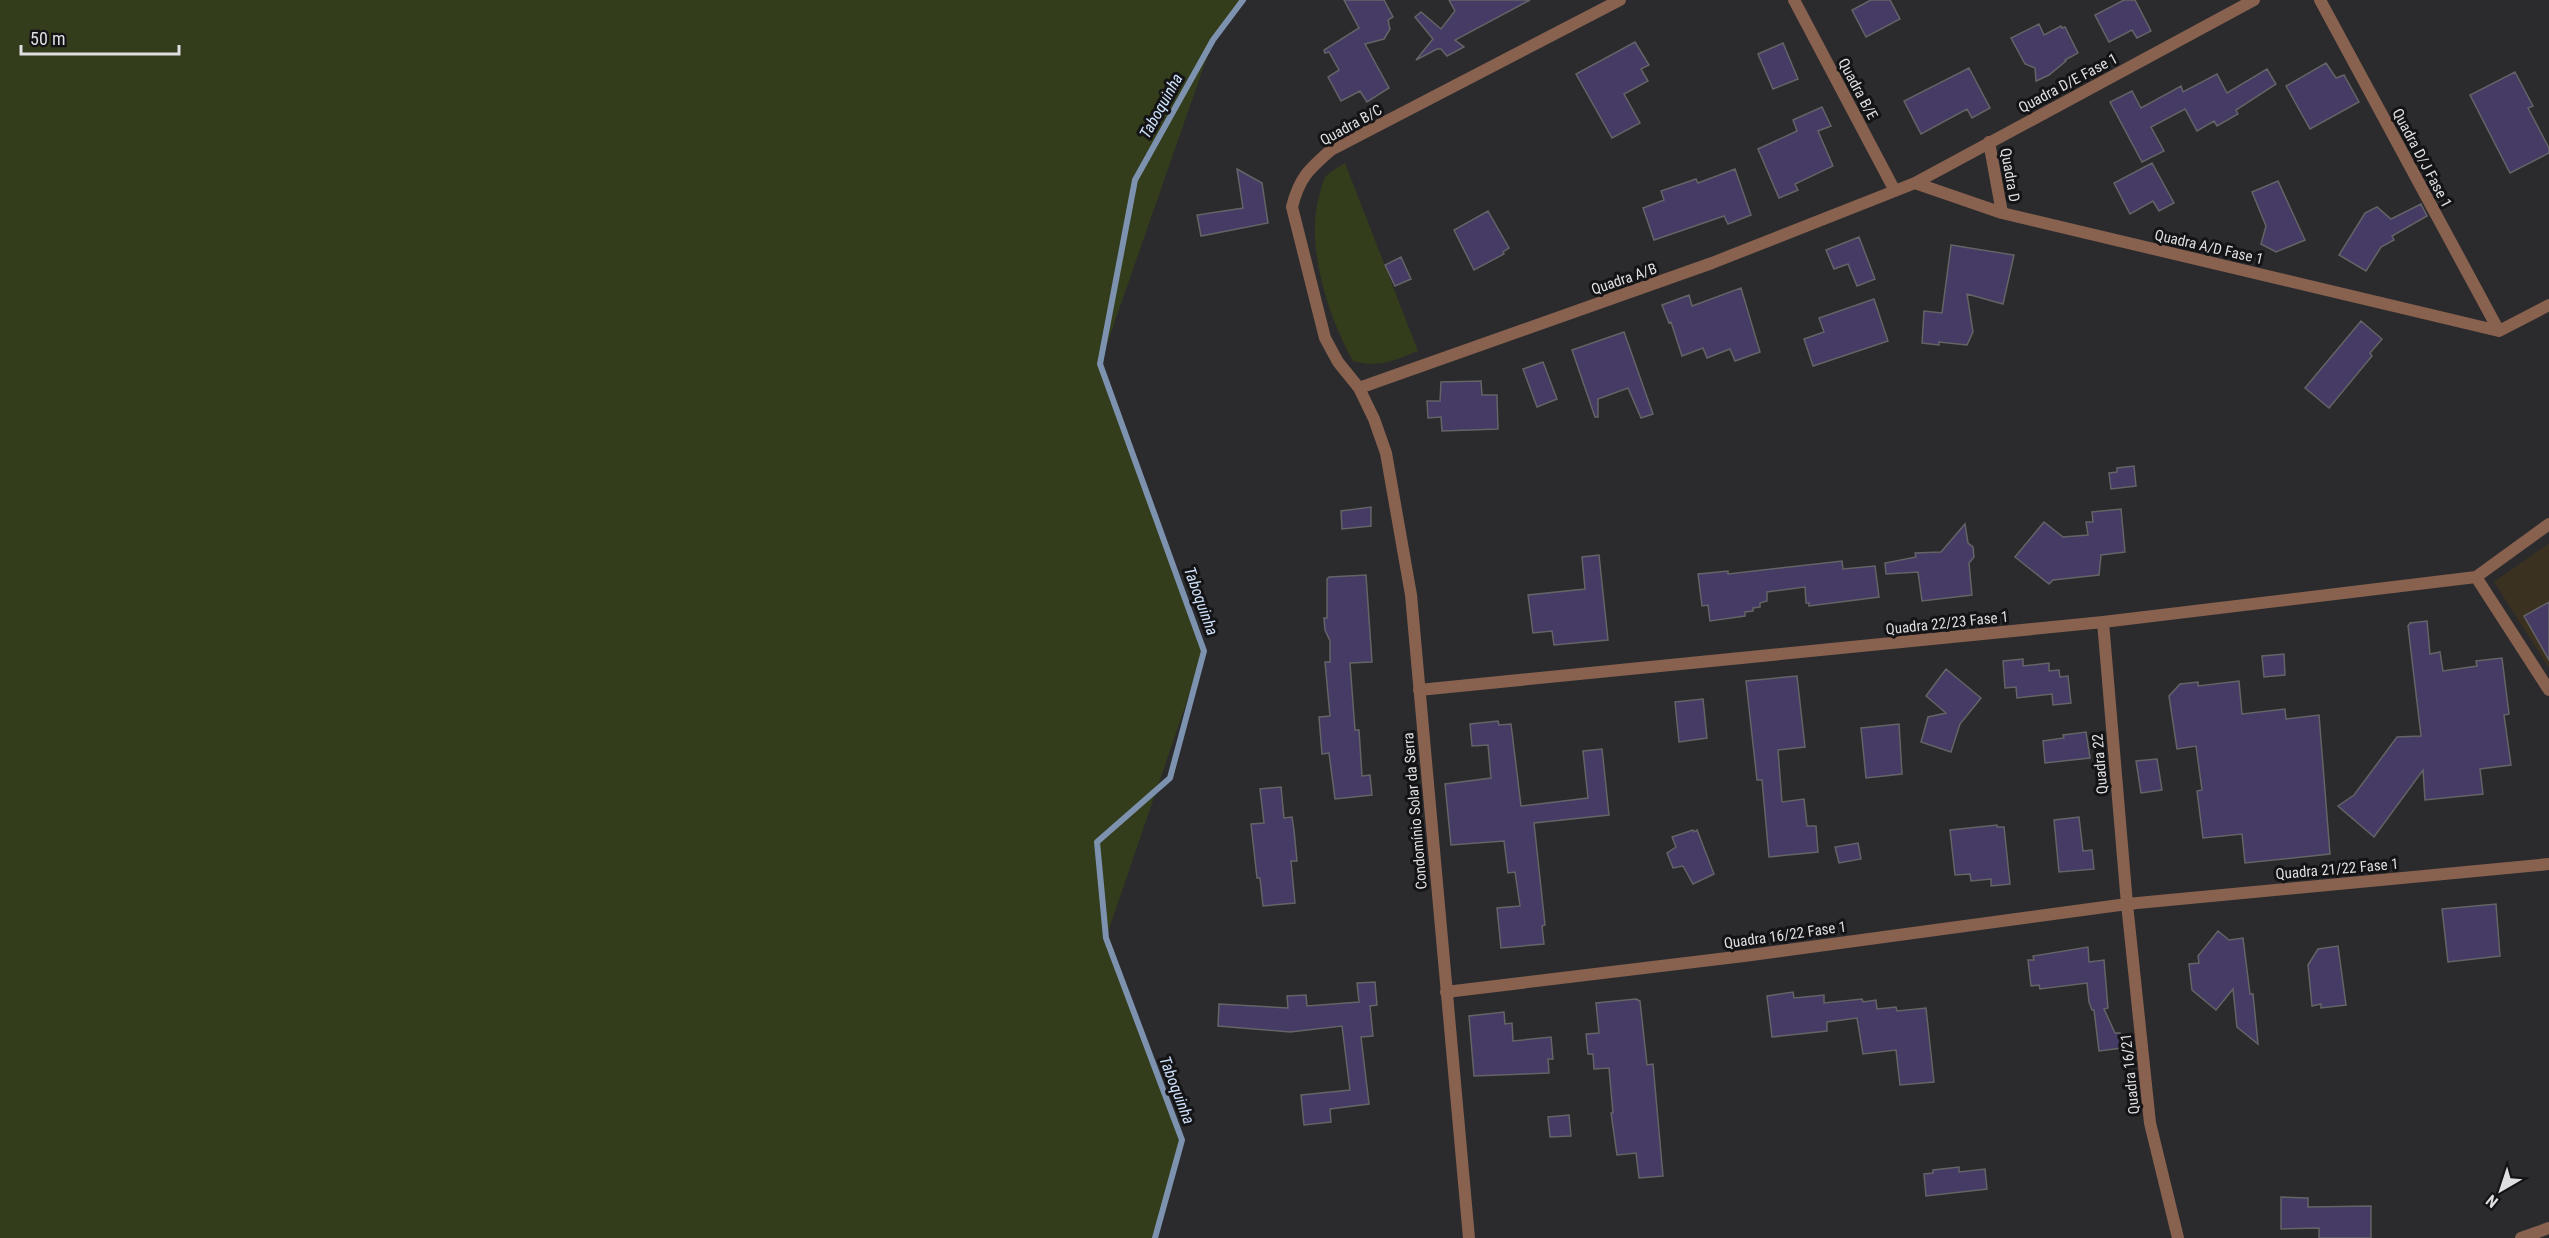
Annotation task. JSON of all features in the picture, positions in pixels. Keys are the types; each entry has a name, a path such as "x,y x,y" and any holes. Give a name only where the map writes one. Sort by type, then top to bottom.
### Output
{"street":[{"name":"Quadra B/C","path":"1359,388 1338,362 1325,338 1308,276 1292,207 1297,189 1307,171 1331,150 1620,0"},
{"name":"Quadra B/E","path":"1794,0 1895,191"},
{"name":"Quadra D/E Fase 1","path":"1895,191 1915,183 2254,0"},
{"name":"Quadra D/J Fase 1","path":"2320,0 2499,331"},
{"name":"Quadra D","path":"1989,142 2002,213"},
{"name":"Quadra A/D Fase 1","path":"1915,183 2002,213 2499,331"},
{"name":"Quadra A/B","path":"1359,388 1712,263 1895,191"},
{"path":"2499,331 2549,305"},
{"name":"Condomínio Solar da Serra","path":"1359,388 1374,419 1386,453 1411,595 1470,1238"},
{"path":"2549,524 2476,578 2549,690"},
{"name":"Quadra 22/23 Fase 1","path":"1419,690 2103,622 2476,578"},
{"name":"Quadra 22","path":"2103,622 2127,903"},
{"name":"Quadra 21/22 Fase 1","path":"2127,903 2549,864"},
{"name":"Quadra 16/22 Fase 1","path":"1446,992 1744,956 2127,903"},
{"name":"Quadra 16/21","path":"2127,903 2150,1123 2178,1238"},
{"path":"2521,1238 2548,1231"}],"shaded area":[{"path":"2549,543 2549,668 2494,582"}],"green space":[{"path":"0,0 1243,0 1213,40 1100,364 1204,651 1106,938 1182,1140 1155,1238 0,1238"},
{"path":"1345,163 1418,351 1379,364 1353,361 1327,301 1317,256 1316,213 1321,189 1330,172"}],"building":[{"path":"1344,0 1384,0 1393,17 1388,20 1390,29 1384,39 1365,44 1389,88 1367,102 1360,91 1341,101 1328,77 1339,70 1329,52 1325,53 1324,50 1359,28"},
{"path":"1449,0 1530,0 1455,40 1464,47 1447,56 1441,49 1437,49 1416,60 1433,39 1415,17 1421,12 1441,29 1455,11"},
{"path":"1871,0 1890,0 1900,19 1866,37 1852,10"},
{"path":"2124,0 2135,0 2151,31 2137,38 2132,30 2109,42 2095,15"},
{"path":"2039,24 2044,35 2061,26 2065,27 2078,53 2065,60 2049,75 2036,81 2035,68 2025,64 2011,38"},
{"path":"1635,42 1649,65 1641,69 1648,81 1624,94 1640,123 1612,138 1576,74"},
{"path":"1783,43 1798,79 1773,89 1758,54"},
{"path":"2326,63 2336,78 2344,75 2359,102 2310,129 2286,86"},
{"path":"1969,68 1990,108 1972,118 1967,109 1921,134 1904,101"},
{"path":"2267,69 2276,84 2236,110 2238,114 2217,126 2214,121 2197,131 2185,109 2151,127 2164,151 2142,162 2110,102 2132,91 2141,108 2181,86 2183,92 2217,74 2227,93"},
{"path":"2515,72 2533,106 2528,108 2549,148 2549,153 2510,173 2470,95"},
{"path":"1822,107 1831,126 1818,131 1833,166 1795,184 1798,190 1779,198 1758,149 1797,131 1793,120"},
{"path":"2152,163 2174,203 2159,211 2153,201 2130,214 2114,183"},
{"path":"1237,169 1262,183 1268,223 1201,236 1197,215 1243,208"},
{"path":"1735,169 1751,215 1728,224 1724,216 1654,240 1643,208 1664,200 1661,191 1696,179 1698,183"},
{"path":"2278,181 2305,240 2276,252 2261,244 2266,226 2252,192"},
{"path":"2421,204 2427,216 2392,236 2394,240 2381,247 2366,271 2339,255 2365,213 2377,207 2391,219"},
{"path":"1488,211 1509,248 1503,252 1504,254 1474,270 1454,230"},
{"path":"1859,237 1875,279 1857,286 1848,264 1834,269 1826,250"},
{"path":"1951,245 2014,255 2003,304 1967,294 1973,332 1967,345 1922,343 1924,311 1942,313"},
{"path":"1401,257 1411,279 1395,286 1385,265"},
{"path":"1741,288 1760,352 1735,361 1730,349 1707,358 1703,348 1682,356 1671,322 1669,323 1662,305 1689,295 1692,306"},
{"path":"1874,299 1888,341 1813,366 1804,339 1824,332 1819,318"},
{"path":"2361,321 2382,339 2370,353 2372,356 2329,408 2305,388"},
{"path":"1624,332 1653,414 1641,418 1628,388 1598,399 1598,417 1595,417 1572,350"},
{"path":"1543,362 1557,399 1537,407 1523,369"},
{"path":"1481,381 1482,395 1497,395 1498,429 1442,431 1441,417 1428,418 1427,401 1440,401 1441,382"},
{"path":"2134,466 2136,486 2111,489 2109,473 2117,472 2117,468"},
{"path":"1371,507 1371,526 1342,529 1341,511"},
{"path":"2121,509 2125,552 2101,555 2099,575 2053,580 2049,584 2015,557 2044,522 2063,537 2088,535 2086,522 2093,522 2092,512"},
{"path":"1965,524 1968,543 1973,547 1974,557 1969,563 1972,595 1922,601 1918,572 1886,574 1885,563 1916,557 1915,553 1941,552"},
{"path":"1599,555 1608,640 1554,645 1552,631 1533,633 1528,595 1585,589 1582,557"},
{"path":"1842,561 1843,569 1875,566 1879,597 1809,606 1809,603 1806,603 1805,587 1767,592 1767,601 1760,603 1760,607 1753,608 1753,611 1745,612 1745,616 1710,621 1708,605 1702,606 1698,574 1728,571 1728,574"},
{"path":"1366,575 1372,662 1350,663 1355,730 1359,730 1362,776 1370,775 1372,795 1335,799 1329,753 1322,754 1319,717 1330,716 1325,662 1330,662 1330,641 1325,630 1324,618 1327,618 1327,579"},
{"path":"2549,602 2549,660 2524,616"},
{"path":"2427,621 2430,654 2440,652 2443,671 2477,666 2476,661 2502,658 2509,714 2504,715 2511,765 2480,769 2483,794 2425,800 2423,770 2374,837 2338,806 2354,795 2397,737 2421,736 2408,626 2410,623"},
{"path":"2284,654 2285,675 2264,677 2262,656"},
{"path":"2023,659 2023,666 2049,663 2049,671 2059,670 2060,677 2068,676 2071,703 2053,705 2052,694 2017,698 2016,687 2005,688 2003,661"},
{"path":"1946,669 1981,698 1960,724 1951,752 1921,742 1928,717 1946,713 1926,696"},
{"path":"1797,676 1805,747 1778,750 1782,802 1804,799 1807,826 1816,826 1818,852 1769,857 1762,780 1757,780 1746,681"},
{"path":"2239,681 2242,714 2285,709 2286,719 2319,715 2330,854 2245,863 2242,834 2203,838 2197,791 2202,790 2196,746 2177,749 2169,696 2180,684 2198,682 2198,686"},
{"path":"1703,699 1707,738 1679,742 1675,702"},
{"path":"1498,721 1499,725 1511,724 1521,806 1588,798 1583,751 1602,749 1609,815 1534,823 1545,925 1542,926 1544,944 1501,948 1497,908 1520,906 1515,872 1508,873 1504,841 1451,845 1445,784 1491,778 1488,745 1472,746 1470,724"},
{"path":"1899,724 1902,774 1866,778 1861,728"},
{"path":"2086,732 2090,758 2045,763 2043,741"},
{"path":"2157,759 2162,790 2141,793 2136,761"},
{"path":"1281,787 1284,818 1292,817 1294,830 1297,861 1291,861 1295,903 1263,906 1260,878 1257,878 1251,824 1264,823 1260,789"},
{"path":"2079,817 2083,851 2092,850 2094,869 2059,872 2054,820"},
{"path":"1997,825 1997,827 2004,827 2010,884 1991,886 1991,879 1971,881 1970,874 1955,875 1950,830"},
{"path":"1693,830 1694,832 1697,830 1714,874 1693,884 1683,866 1673,868 1667,853 1676,847 1672,837"},
{"path":"1858,843 1861,859 1839,863 1835,847"},
{"path":"2496,904 2500,956 2448,962 2442,909"},
{"path":"2218,931 2229,940 2243,938 2250,994 2253,994 2258,1044 2237,1027 2233,989 2216,1010 2192,990 2189,964 2199,963 2198,956"},
{"path":"2338,946 2346,1005 2321,1008 2321,1004 2312,1006 2308,965 2318,949"},
{"path":"2088,947 2089,962 2104,960 2108,1008 2104,1009 2115,1033 2120,1033 2122,1048 2099,1051 2094,1010 2089,1002 2087,983 2040,989 2039,985 2031,986 2028,960 2034,960 2033,956"},
{"path":"1375,982 1377,1005 1370,1006 1373,1036 1361,1037 1369,1104 1330,1109 1331,1122 1304,1125 1301,1095 1350,1090 1342,1026 1290,1032 1218,1026 1219,1004 1288,1008 1287,996 1306,995 1307,1006 1359,1002 1357,983"},
{"path":"1793,992 1794,998 1824,995 1824,1003 1862,999 1863,1002 1876,1000 1877,1009 1896,1007 1897,1011 1926,1008 1934,1082 1900,1085 1896,1050 1863,1054 1857,1018 1827,1022 1827,1031 1772,1037 1767,996"},
{"path":"1636,999 1640,1001 1647,1065 1653,1064 1663,1176 1639,1178 1636,1153 1617,1155 1611,1113 1613,1113 1609,1068 1594,1069 1593,1054 1588,1054 1586,1034 1599,1033 1596,1003"},
{"path":"1504,1012 1505,1024 1512,1023 1513,1041 1551,1037 1553,1059 1548,1059 1549,1073 1474,1076 1469,1016"},
{"path":"1569,1115 1571,1136 1550,1137 1548,1117"},
{"path":"1959,1167 1959,1172 1985,1169 1987,1189 1926,1196 1924,1174 1933,1173 1933,1170"},
{"path":"2281,1197 2308,1198 2308,1207 2371,1206 2371,1238 2319,1238 2319,1228 2281,1229"}],"waterway":[{"name":"Taboquinha","path":"1155,1238 1182,1140 1106,938 1097,842 1170,778 1204,651 1100,364 1135,180 1213,40 1243,0"}]}
